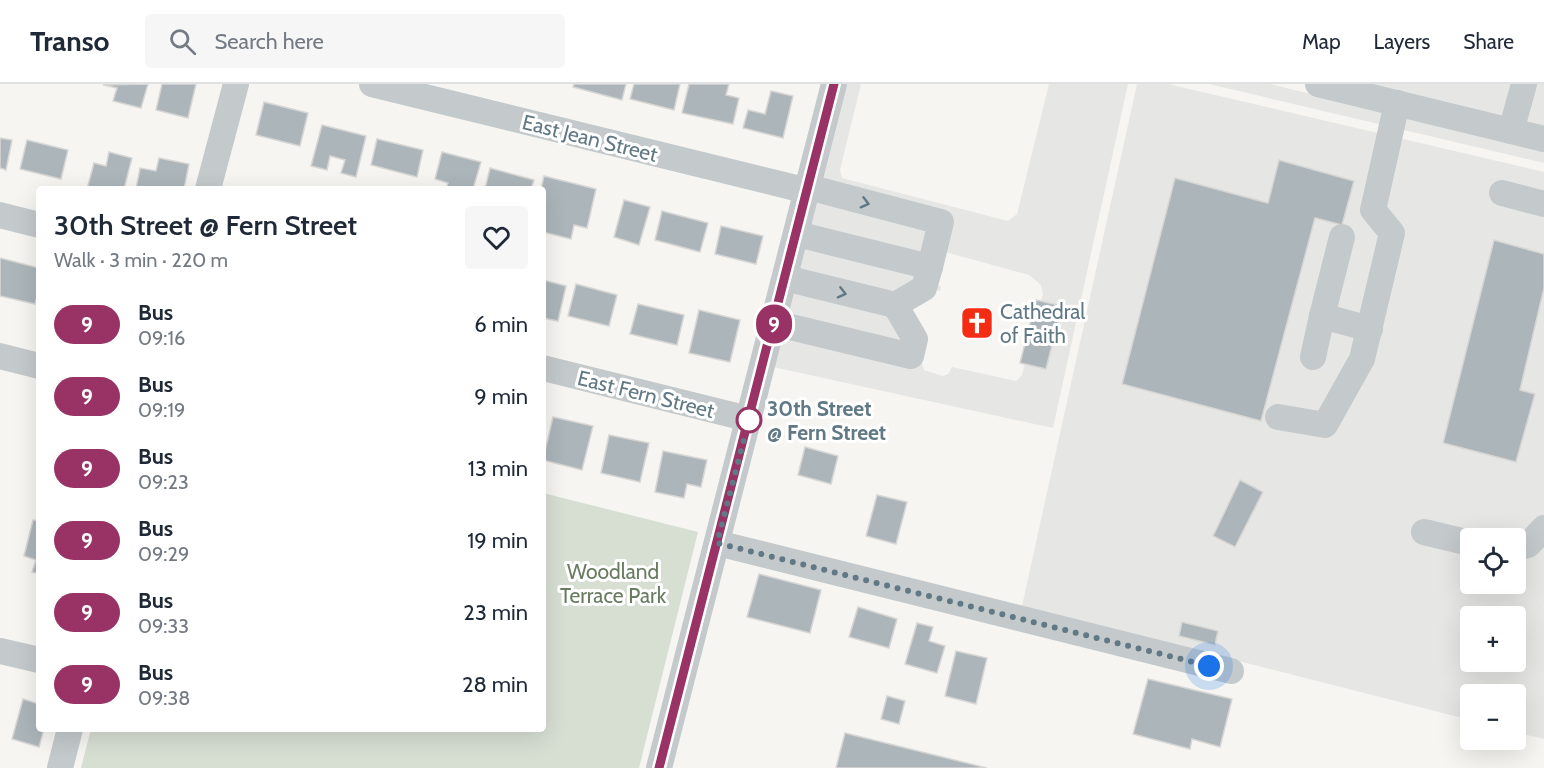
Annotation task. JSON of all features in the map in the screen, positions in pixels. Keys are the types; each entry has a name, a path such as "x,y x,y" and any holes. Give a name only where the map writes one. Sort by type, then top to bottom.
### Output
{"street":[{"path":"209,186 236,84"},
{"name":"East Jean Street","path":"372,84 941,222 930,267"},
{"path":"659,768 834,84"},
{"path":"1318,84 1544,139"},
{"path":"1511,131 1524,84"},
{"path":"1278,417 1325,425 1362,359 1392,233 1373,210 1397,103"},
{"path":"1502,193 1544,204"},
{"path":"0,215 36,224"},
{"path":"785,278 895,305 924,288 930,267 797,234"},
{"path":"1313,357 1342,237"},
{"path":"774,323 911,356 915,339 895,305"},
{"path":"1322,316 1370,329"},
{"path":"0,356 36,365"},
{"name":"East Fern Street","path":"546,369 749,419"},
{"path":"1526,545 1544,528"},
{"path":"1424,532 1460,541"},
{"path":"717,543 1231,671"},
{"path":"0,651 36,659"},
{"path":"60,768 69,732"}],"shaded area":[{"path":"845,84 861,84 840,170 842,178 1008,221 1017,214 1049,84 1128,84 1053,428 773,367","holes":["945,252 1029,275 1041,285 1043,294 1022,375 1016,381 952,367 948,374 943,376 924,370 905,301 928,289 940,291 941,287 934,283"]},
{"path":"1137,84 1168,84 1544,172 1544,739 1526,735 1526,684 1460,684 1460,717 1022,606"},
{"path":"1209,84 1270,84 1544,151 1544,163"},
{"path":"1365,84 1544,84 1544,128"}],"green space":[{"name":"Woodland Terrace Park","path":"546,494 698,532 639,768 81,768 90,732 546,732"}],"building":[{"path":"148,84 141,108 113,101 117,88 103,85"},
{"path":"162,84 196,84 188,118 156,110"},
{"path":"574,84 626,84 622,100 573,87"},
{"path":"634,84 680,84 674,110 630,99"},
{"path":"689,84 729,84 726,95 739,98 733,124 682,113"},
{"path":"771,91 793,96 783,138 743,128 748,110 765,114"},
{"path":"264,102 308,113 300,146 256,135"},
{"path":"322,125 366,136 356,177 341,173 345,160 330,156 327,170 311,166"},
{"path":"0,138 12,140 6,170 0,168"},
{"path":"377,139 423,150 417,177 371,165"},
{"path":"27,140 68,150 61,179 20,169"},
{"path":"109,152 132,158 125,186 88,186 94,163 106,166"},
{"path":"442,152 481,162 474,186 447,186 448,183 435,179"},
{"path":"159,158 189,164 185,186 137,186 140,168 156,171"},
{"path":"1279,160 1354,181 1342,225 1315,218 1261,421 1122,384 1175,178 1268,203"},
{"path":"490,168 534,180 532,186 486,186"},
{"path":"544,176 596,189 587,228 574,225 571,239 546,233 546,186 542,186"},
{"path":"624,200 650,207 639,245 614,237"},
{"path":"662,211 708,223 700,252 655,240"},
{"path":"721,226 763,236 756,264 715,254"},
{"path":"1494,240 1544,254 1544,288 1520,390 1535,394 1516,462 1443,443"},
{"path":"0,258 36,267 35,304 0,296"},
{"path":"546,281 566,286 558,321 546,319"},
{"path":"576,284 617,295 609,326 568,316"},
{"path":"1036,300 1062,306 1046,369 1020,363"},
{"path":"638,304 684,315 677,345 630,334"},
{"path":"699,310 740,320 730,362 689,353"},
{"path":"553,417 593,426 582,470 546,461 546,447"},
{"path":"609,435 649,443 640,482 601,473"},
{"path":"805,447 838,456 831,484 798,475"},
{"path":"663,451 707,460 701,487 687,484 684,498 655,492"},
{"path":"1240,480 1263,492 1235,547 1213,536"},
{"path":"877,495 907,502 896,544 866,536"},
{"path":"33,520 36,520 36,560 24,556"},
{"path":"36,560 36,573 32,572"},
{"path":"759,574 821,590 810,633 747,617"},
{"path":"858,607 897,619 889,648 849,637"},
{"path":"1182,622 1218,631 1215,645 1179,636"},
{"path":"917,623 933,627 929,641 945,646 937,673 905,664"},
{"path":"956,651 987,658 976,704 945,696"},
{"path":"1148,679 1232,699 1220,747 1192,739 1190,749 1133,734"},
{"path":"887,696 905,701 899,724 881,719"},
{"path":"23,699 36,703 36,732 43,732 39,747 12,739"},
{"path":"845,733 987,768 836,768"}],"bus line":[{"name":"9","path":"659,768 834,84"}],"place":[{"name":"Cathedral of Faith","path":"977,323"},
{"name":"30th Street @ Fern Street","path":"749,420"}],"route":[{"path":"749,420 717,543 1209,666"}]}
